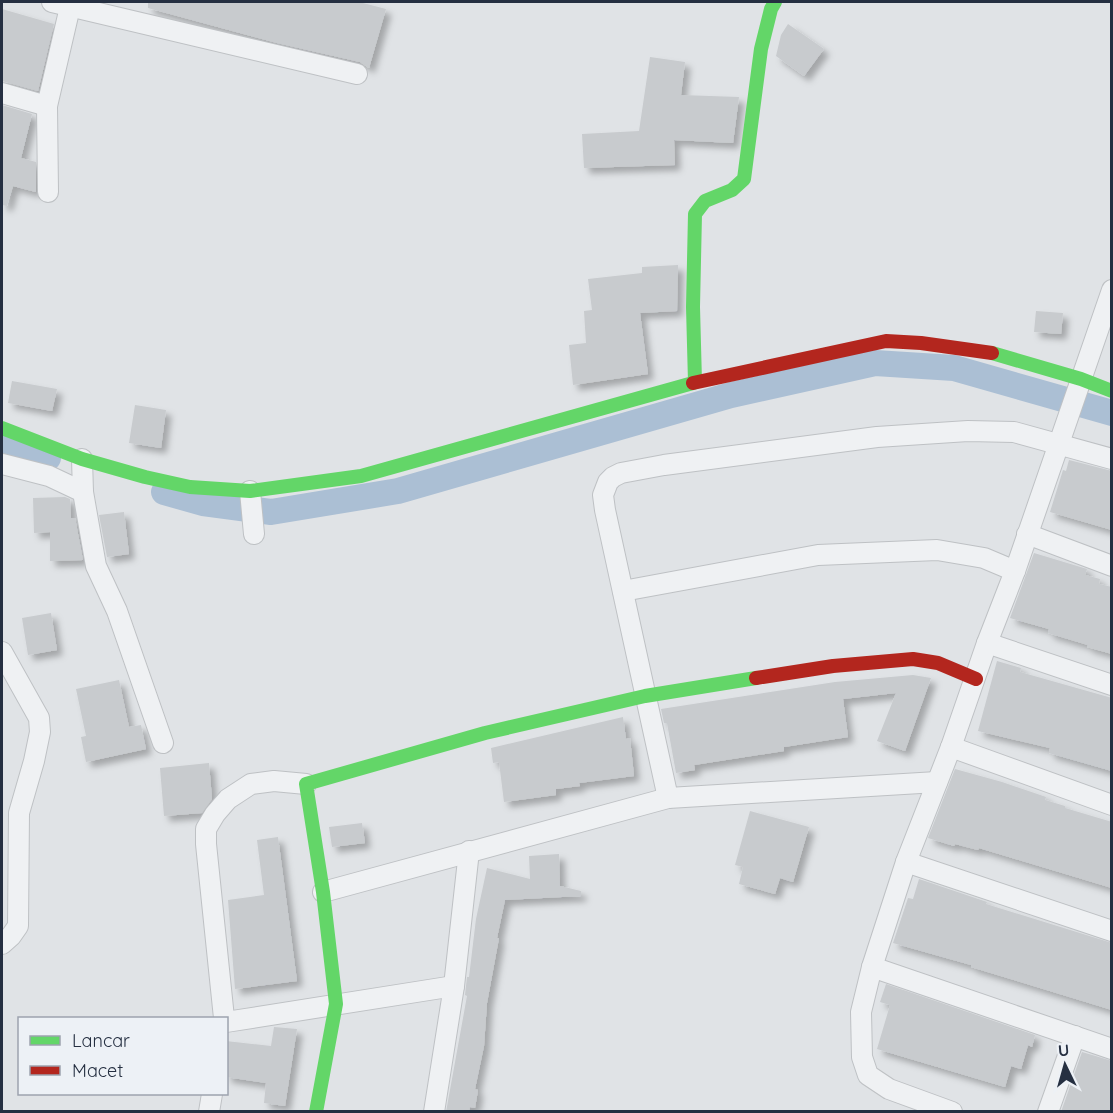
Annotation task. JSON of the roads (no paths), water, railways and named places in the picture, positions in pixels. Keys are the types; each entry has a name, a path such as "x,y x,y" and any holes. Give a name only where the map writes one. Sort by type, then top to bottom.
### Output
{"street":[{"path":"695,382 693,307 695,214 704,199 733,190 740,186 744,178 761,49 771,9 775,2"},
{"path":"48,192 47,106 61,4 357,74"},
{"path":"2,93 47,106"},
{"path":"952,1112 889,1089 873,1080 865,1069 862,1057 861,1012 872,967 906,862 951,747 1015,571 1112,290"},
{"path":"2,464 49,476 82,474 145,477 190,487 250,494 361,476 695,382 886,341 921,343 991,353 1079,386 1112,391"},
{"path":"2,428 82,474"},
{"path":"668,798 603,495 612,477 621,473 664,465 877,436 968,430 1014,432 1061,439 1112,459"},
{"path":"82,474 96,566 117,611 163,743"},
{"path":"250,494 253,526"},
{"path":"1027,534 1112,566"},
{"path":"623,591 818,555 937,550 984,558 1015,571"},
{"path":"987,643 1112,685"},
{"path":"2,652 39,718 40,732 19,813 18,926 2,944"},
{"path":"225,1017 206,829 228,799 251,784 274,781 306,784 485,733 645,696 832,666 914,659 941,663 976,679"},
{"path":"951,747 1112,806"},
{"path":"323,892 668,798 937,782"},
{"path":"306,784 323,892 336,1004 316,1112"},
{"path":"434,1112 453,986 469,851"},
{"path":"906,862 1112,931"},
{"path":"872,967 1112,1049"},
{"path":"228,1020 453,986"},
{"path":"1048,1112 1075,1036"},
{"path":"209,1112 212,1095"}],"waterway":[{"path":"164,492 203,503 271,512 398,491 731,395 875,363 954,368 1112,413"},
{"path":"2,443 48,458"}]}
